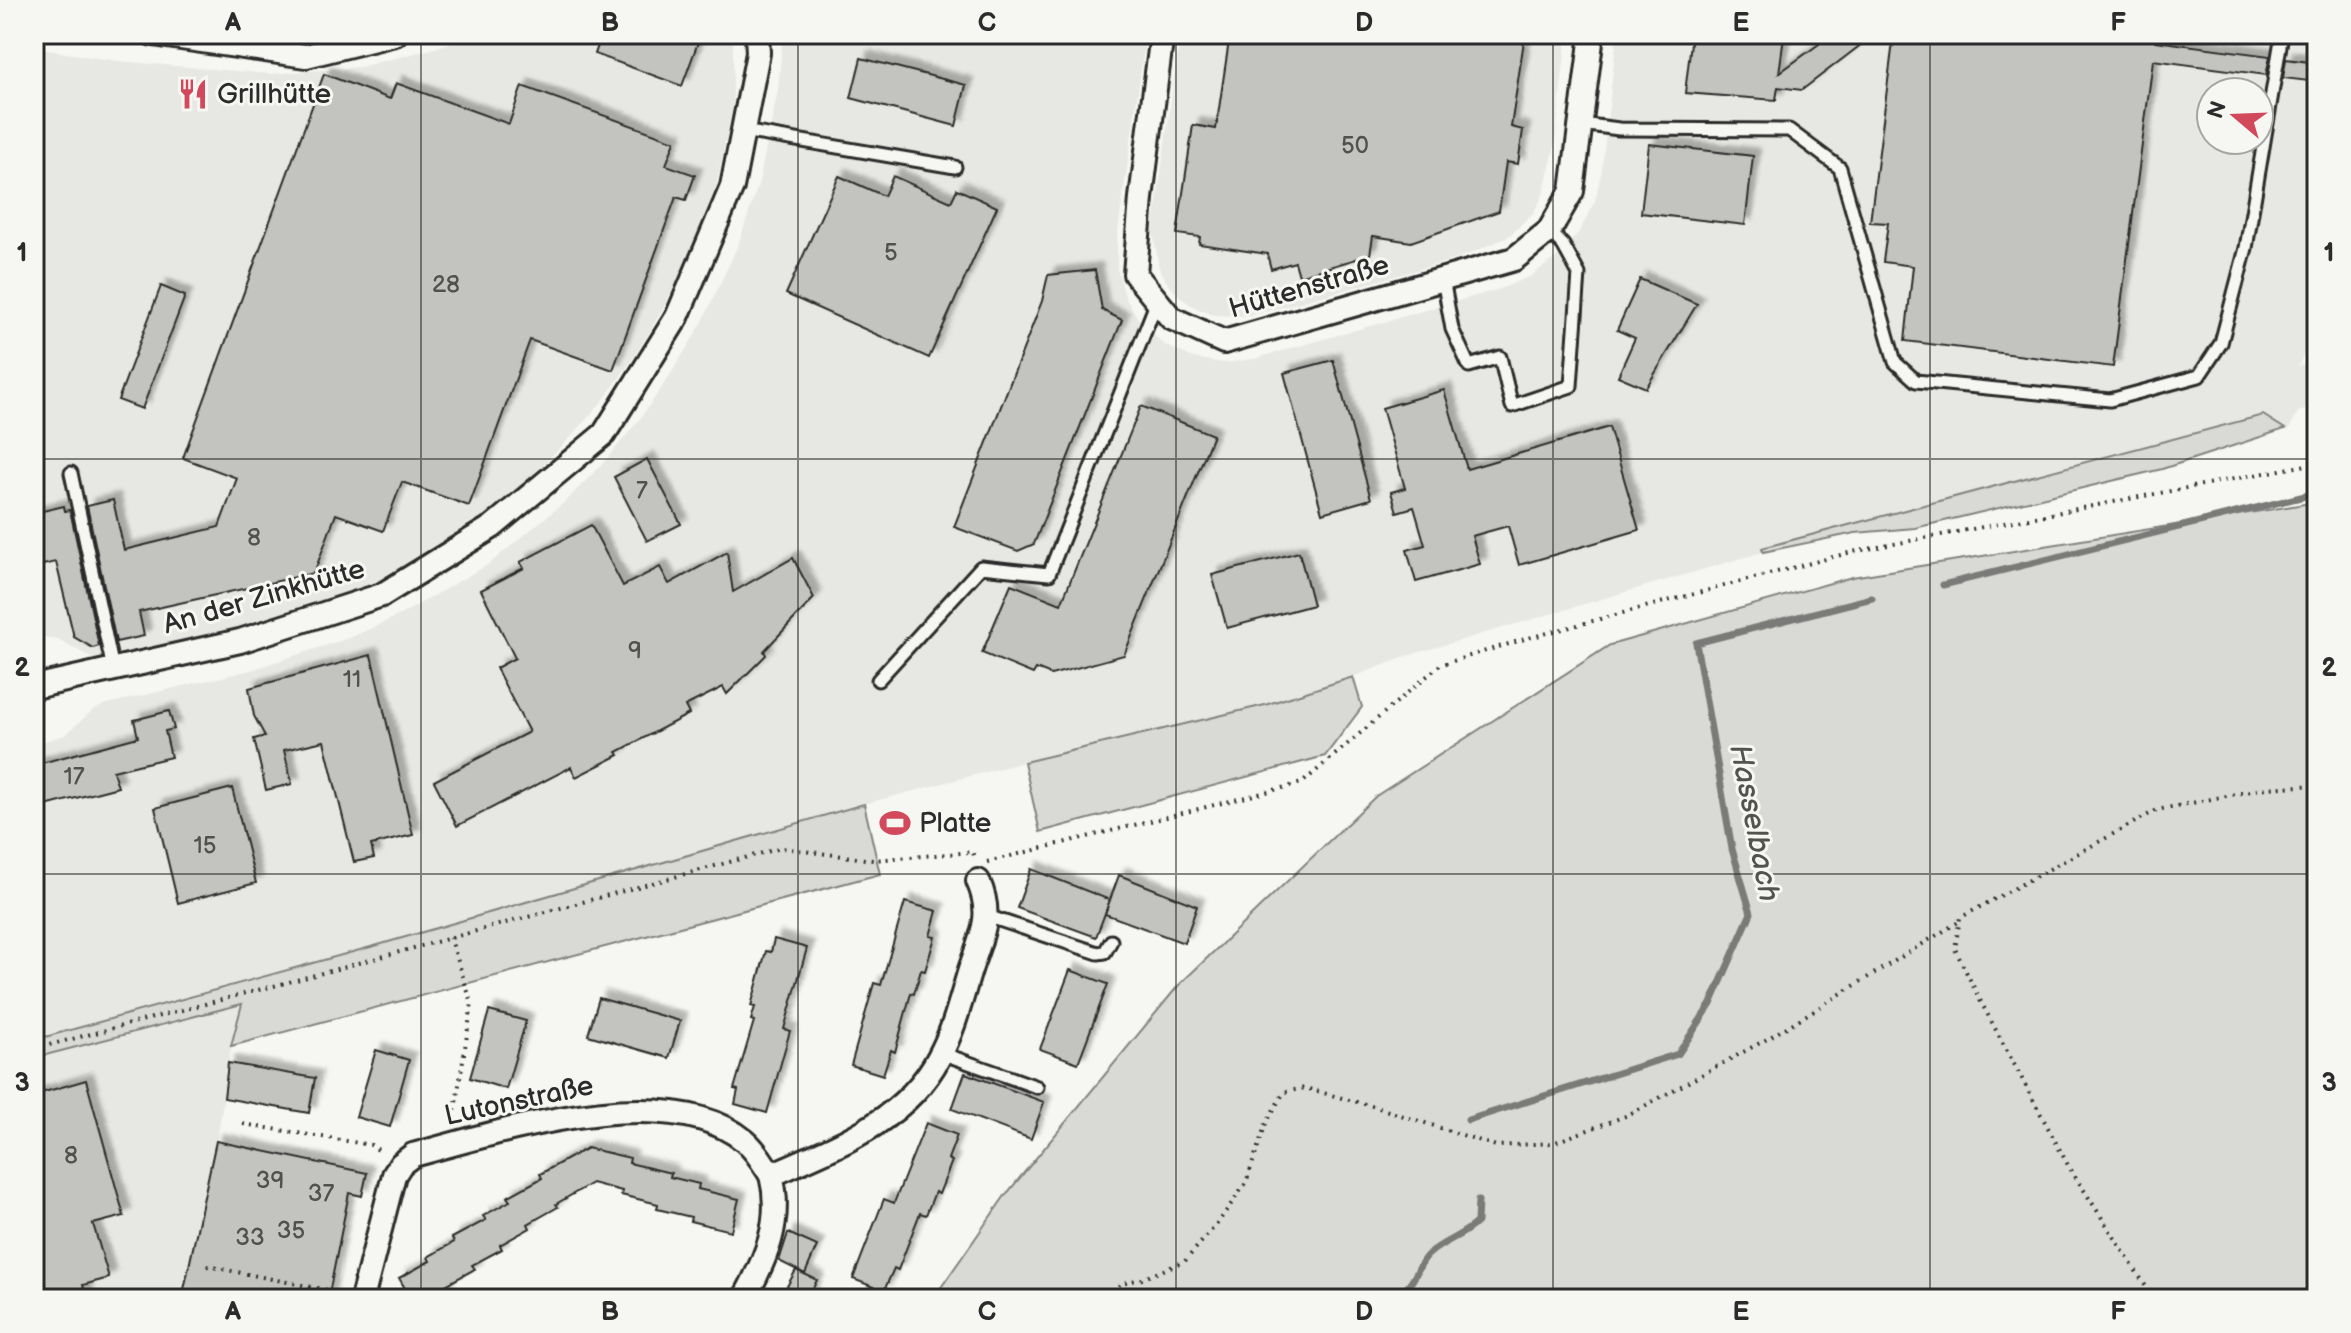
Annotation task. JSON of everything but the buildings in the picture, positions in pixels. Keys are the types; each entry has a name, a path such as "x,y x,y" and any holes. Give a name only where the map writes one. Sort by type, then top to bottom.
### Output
{"street":[{"path":"153,34 306,56 395,34"},
{"name":"An der Zinkhütte","path":"34,687 240,641 382,595 492,527 604,434 677,317 732,187 758,53 757,34"},
{"name":"Hüttenstraße","path":"1162,34 1141,198 1135,274 1171,318 1224,342 1514,259 1549,231 1572,191 1592,34"},
{"path":"744,1299 763,1263 776,1220 771,1175 886,1118 923,1083 941,1053 987,916 985,896 978,881"},
{"name":"Lutonstraße","path":"401,1164 413,1155 558,1118 616,1112 674,1113 712,1123 740,1137 757,1154 771,1175"},
{"path":"363,1298 391,1185 401,1164"}],"lane":[{"path":"1581,124 1619,129 1789,130 1840,168 1895,362 1916,381 2110,400 2199,376 2221,343 2246,248 2282,34"},
{"path":"743,131 955,167"},
{"path":"1443,279 1452,329 1469,366 1500,357 1512,406 1571,386 1579,274 1563,245 1549,231"},
{"path":"878,680 981,567 1049,574 1157,301"},
{"path":"71,473 113,669"},
{"path":"987,916 1098,953 1105,952 1111,941"},
{"path":"941,1053 1037,1087"}],"path":[{"path":"34,1049 781,848 873,860 973,852 977,864 1302,783 1440,665 1525,639 1852,552 2316,463 2308,363 2317,352"},
{"path":"2154,1299 2069,1167 1981,1002 1955,949 1960,918 2157,810 2266,788 2317,785"},
{"path":"1109,1299 1121,1283 1142,1279 1185,1261 1217,1224 1246,1183 1266,1123 1284,1092 1305,1088 1496,1146 1553,1143 1628,1115 1674,1090 1767,1039 1960,921"},
{"path":"449,1147 472,1004 450,937"},
{"path":"243,1124 371,1145 401,1164"},
{"path":"207,1266 363,1298"}],"shaded area":[{"path":"470,34 733,34 733,104 717,183 687,261 663,309 605,398 532,476 490,512 439,548 342,598 239,631 117,660 95,660 58,639 34,636 34,48 117,61 270,74 360,67 439,47"},
{"path":"783,34 1146,34 1117,238 1117,269 1126,299 1142,325 1165,345 1193,358 1224,363 1254,359 1500,289 1531,276 1557,257 1580,231 1595,201 1602,169 1617,34 2317,34 2317,343 2308,346 2298,366 2317,362 2317,407 2298,412 2288,431 2262,415 1763,548 1763,552 1410,655 1265,705 1024,762 864,804 378,945 34,1040 34,740 45,741 65,735 93,710 107,704 251,670 352,637 400,615 489,564 567,500 639,420 702,323 739,243 759,182 778,90"},
{"path":"1180,34 1567,34 1554,150 1542,198 1533,213 1508,237 1457,259 1249,316 1213,315 1196,308 1168,284 1159,268 1153,232"},
{"path":"2263,415 2285,429 2162,469 1915,528 1855,533 1763,552 1762,548"},
{"path":"2317,502 2317,1299 933,1299 1004,1197 1178,986 1376,796 1610,645 1852,577"},
{"path":"1353,677 1362,707 1325,756 1040,832 1024,762 1265,705"},
{"path":"864,804 880,874 231,1046 242,1004 34,1058 34,1040 378,945"},
{"path":"243,1004 231,1046 217,1141 182,1299 34,1299 34,1058"}],"waterway":[{"name":"Hasselbach","path":"1943,585 2317,493"},
{"name":"Hasselbach","path":"1468,1120 1678,1054 1711,1004 1751,913 1732,849 1696,643 1872,598"},
{"name":"Hasselbach","path":"1382,1299 1405,1289 1430,1253 1477,1222 1478,1201"}],"place":[{"name":"Grillhütte","path":"193,94"},
{"name":"Platte","path":"895,823"}]}
